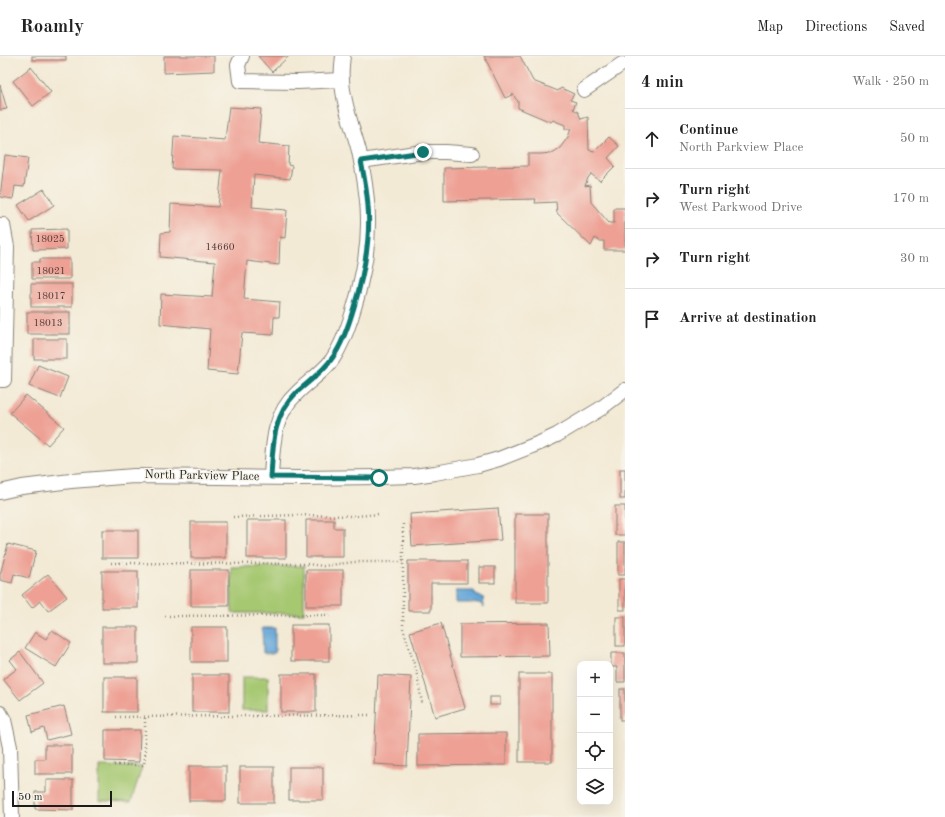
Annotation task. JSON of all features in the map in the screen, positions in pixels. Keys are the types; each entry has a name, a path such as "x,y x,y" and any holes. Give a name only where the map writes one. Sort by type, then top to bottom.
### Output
{"street":[{"path":"271,477 273,442 282,411 297,392 323,370 336,354 351,319 363,272 368,232 368,205 361,161 345,104 342,80 343,56"},
{"path":"237,59 240,81 298,82 342,80"},
{"path":"584,90 621,63"},
{"path":"361,161 423,152 472,154"},
{"path":"1,225 8,247 2,380"},
{"name":"North Parkview Place","path":"0,492 22,487 71,481 134,476 379,478 435,474 499,459 542,442 600,410 625,390"},
{"path":"0,714 4,720 10,746 8,810"}],"path":[{"path":"233,517 297,515 356,516 379,514"},
{"path":"404,524 403,628 416,670 422,703"},
{"path":"111,563 307,564 323,566 354,562 403,562"},
{"path":"165,616 333,616"},
{"path":"116,717 144,718 166,716 369,715"},
{"path":"114,765 144,766 144,718"}],"green space":[{"path":"304,566 304,613 232,613 231,567"},
{"path":"242,677 268,677 268,710 242,710"},
{"path":"99,766 142,767 131,802 99,801"}],"water":[{"path":"456,591 474,591 478,596 483,597 484,607 479,603 456,603"},
{"path":"262,628 275,628 275,653 263,653"}],"building":[{"path":"32,56 66,56 66,60 32,60"},
{"path":"164,56 214,56 214,71 164,73"},
{"path":"258,56 289,56 272,72"},
{"path":"484,56 520,56 533,81 558,91 561,88 574,94 570,100 576,102 573,109 578,112 581,119 588,117 589,150 595,151 609,137 619,146 608,158 615,166 600,181 591,174 585,186 590,185 591,202 609,223 614,223 614,208 625,208 625,250 604,250 604,241 599,241 595,238 591,246 557,213 556,202 535,203 536,199 444,201 444,168 528,166 528,154 552,153 560,148 568,137 571,129 565,129 565,125 553,120 551,122 518,108 518,101 514,94 505,98"},
{"path":"31,67 51,92 33,106 13,81"},
{"path":"0,85 7,109 0,110"},
{"path":"229,107 261,109 258,143 289,146 288,165 292,166 290,179 254,175 252,207 287,210 285,238 280,237 279,265 247,261 244,299 280,302 279,317 274,317 273,335 242,333 238,374 207,371 210,329 160,324 161,294 212,297 215,262 160,257 161,233 170,232 171,204 218,207 222,170 172,169 174,136 225,140"},
{"path":"5,155 28,158 24,187 15,186 13,199 0,197"},
{"path":"44,189 54,205 29,221 18,205"},
{"path":"67,229 67,249 33,250 32,230"},
{"path":"40,259 70,259 70,279 32,279 32,262 40,262"},
{"path":"31,284 72,284 72,307 31,307"},
{"path":"27,312 70,312 70,334 27,334"},
{"path":"34,339 67,339 67,359 34,359"},
{"path":"38,365 68,377 60,398 29,386"},
{"path":"26,395 64,427 48,445 10,413"},
{"path":"620,469 625,469 625,499 620,499"},
{"path":"615,506 625,506 625,535 615,535"},
{"path":"498,508 501,540 412,546 410,514"},
{"path":"515,514 548,514 548,603 515,603"},
{"path":"247,520 286,520 286,558 247,558"},
{"path":"306,520 334,520 334,528 343,528 343,557 306,557"},
{"path":"191,522 226,522 226,558 191,558"},
{"path":"102,530 138,530 138,558 102,558"},
{"path":"618,542 625,542 625,575 618,575"},
{"path":"8,544 36,551 29,578 14,574 12,583 0,580"},
{"path":"408,561 467,561 467,583 431,583 431,611 408,611"},
{"path":"479,567 495,567 495,583 479,583"},
{"path":"191,570 229,570 229,606 191,606"},
{"path":"306,570 343,570 343,606 306,606"},
{"path":"102,571 138,571 138,608 102,608"},
{"path":"48,574 67,597 48,611 40,601 32,608 22,595"},
{"path":"619,579 625,579 625,610 619,610"},
{"path":"616,617 625,617 625,646 616,646"},
{"path":"441,623 465,708 435,717 410,632"},
{"path":"549,623 550,656 460,657 460,624"},
{"path":"291,625 329,625 329,661 291,661"},
{"path":"102,627 138,627 138,663 102,663"},
{"path":"191,627 227,627 227,662 191,662"},
{"path":"52,630 71,643 56,667 25,648 35,632 46,639"},
{"path":"20,652 43,683 20,700 3,679 17,669 10,660"},
{"path":"611,653 625,653 625,682 617,682 617,667 613,667 613,661 611,661"},
{"path":"281,674 316,674 316,712 281,712"},
{"path":"519,674 552,674 552,762 519,762"},
{"path":"192,675 229,675 229,712 192,712"},
{"path":"378,675 411,677 407,766 374,764"},
{"path":"104,677 137,677 137,712 104,712"},
{"path":"620,689 625,689 625,720 620,720"},
{"path":"490,697 500,697 500,705 490,705"},
{"path":"64,706 71,734 47,740 44,728 32,732 28,715"},
{"path":"105,730 140,730 139,762 105,761"},
{"path":"506,733 506,765 418,766 418,734"},
{"path":"45,745 72,745 72,774 35,774 35,759 45,759"},
{"path":"189,766 226,766 226,801 189,801"},
{"path":"240,767 274,767 274,803 240,803"},
{"path":"289,767 323,767 323,800 289,800"},
{"path":"46,780 73,780 73,810 35,809 35,792 46,792"}],"route":[{"path":"379,478 271,477 273,442 282,411 297,392 315,378 332,360 351,319 363,272 369,220 361,161 423,152"}]}
